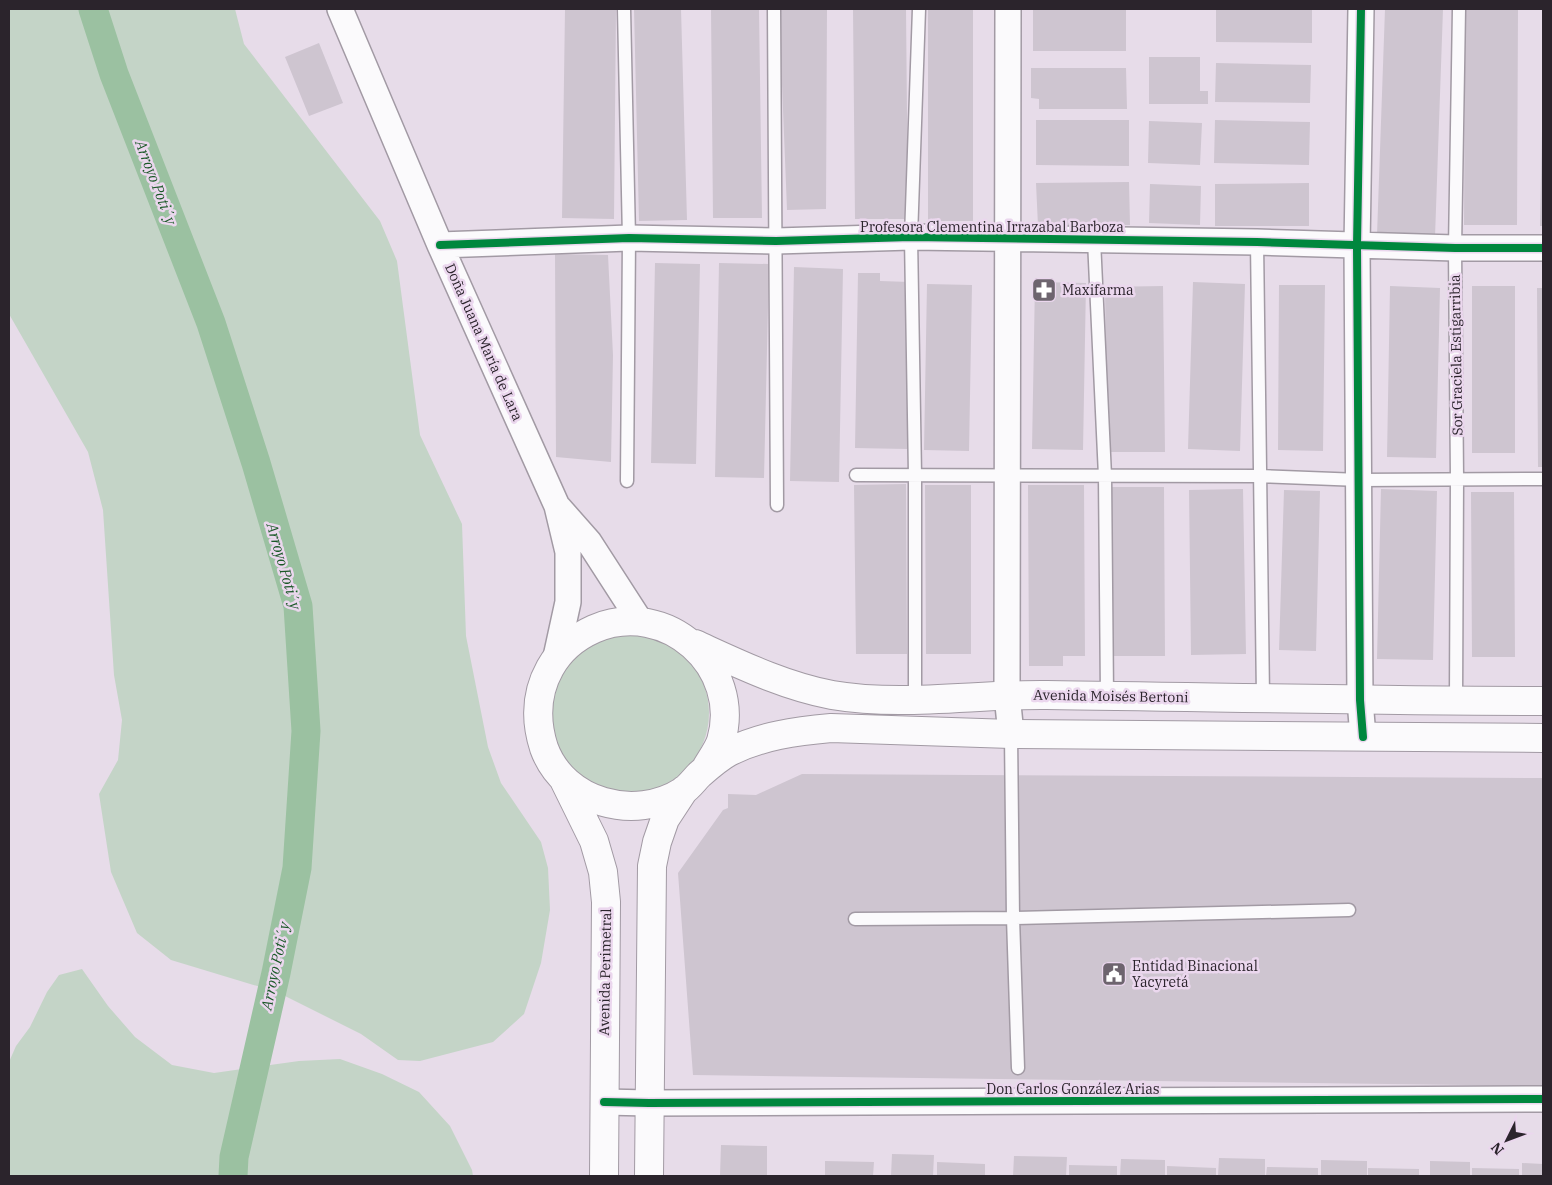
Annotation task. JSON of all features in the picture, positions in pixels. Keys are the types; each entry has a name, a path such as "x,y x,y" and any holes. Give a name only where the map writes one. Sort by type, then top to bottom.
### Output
{"main road":[{"name":"Avenida Moisés Bertoni","path":"1543,701 1008,694 915,699 832,695 788,683 745,667 689,642 666,628 640,621 608,623 579,635 556,657 543,680 538,705 539,731 547,755 562,776 583,794 607,804 634,807 660,802 684,790 706,768 728,753 778,734 803,730 831,728 1011,734 1543,738"},
{"name":"Avenida Moisés Bertoni","path":"689,642 710,665 720,688 725,716 720,742 706,768"},
{"name":"Avenida Perimetral","path":"562,776 594,841 603,872 606,902 604,1176"},
{"path":"649,1176 652,866 657,842 665,819 684,790"}],"street":[{"name":"Doña Juana María de Lara","path":"340,9 440,245 558,506 568,552 568,602 556,657"},
{"path":"1008,9 1007,475 1008,694 1011,734"},
{"path":"1361,9 1357,246 1360,700 1363,737"},
{"name":"Profesora Clementina Irrazabal Barboza","path":"440,245 629,238 776,241 911,237 1257,242 1455,248 1543,248"},
{"path":"558,506 590,542 640,621"},
{"name":"Don Carlos González Arias","path":"604,1102 1543,1099"}],"lane":[{"path":"624,9 629,238 627,481"},
{"path":"774,9 777,505"},
{"path":"915,699 915,475 911,237 919,9"},
{"name":"Sor Graciela Estigarribia","path":"1456,701 1455,248 1459,9"},
{"path":"1094,240 1105,476 1107,696"},
{"path":"1257,242 1263,697"},
{"path":"856,475 1260,476 1360,480 1543,479"},
{"path":"1011,734 1013,918 1018,1068"},
{"path":"854,919 1013,918 1349,910"}],"green space":[{"path":"9,9 235,9 244,44 380,221 397,261 420,435 462,524 466,636 488,747 501,783 541,842 548,868 550,910 541,963 524,1014 493,1042 420,1061 398,1060 361,1034 277,992 171,960 137,933 111,872 99,794 118,760 122,720 114,675 103,510 88,452 9,314"},
{"path":"637,633 667,642 686,656 696,668 703,682 708,697 708,729 703,744 696,758 686,770 674,780 652,790 637,793 621,793 606,790 584,780 562,758 550,729 549,705 552,690 562,668 584,646 613,634"},
{"path":"82,969 108,1006 135,1037 172,1065 214,1073 299,1061 340,1059 382,1074 419,1092 450,1126 472,1170 473,1176 9,1176 9,1062 16,1046 30,1027 47,992 59,975"}],"building":[{"path":"565,9 616,9 614,219 562,218"},
{"path":"634,9 681,9 687,220 639,221"},
{"path":"711,9 759,9 762,218 713,218"},
{"path":"779,9 827,9 826,209 787,210"},
{"path":"853,9 906,9 908,219 855,219"},
{"path":"928,9 973,9 973,221 928,221"},
{"path":"1033,9 1126,9 1126,51 1033,51"},
{"path":"1216,9 1312,9 1312,43 1216,42"},
{"path":"1385,9 1443,9 1435,237 1377,235"},
{"path":"1465,9 1518,9 1517,225 1464,225"},
{"path":"319,43 343,103 309,116 285,57"},
{"path":"1149,57 1200,57 1200,91 1208,91 1208,104 1149,104"},
{"path":"1216,63 1311,65 1310,103 1215,102"},
{"path":"1031,68 1126,68 1127,109 1039,109 1039,99 1031,98"},
{"path":"1036,120 1129,120 1129,166 1036,165"},
{"path":"1215,120 1310,122 1309,165 1214,163"},
{"path":"1149,121 1202,123 1200,165 1148,163"},
{"path":"1542,131 1543,226 1540,226"},
{"path":"1129,182 1130,225 1038,226 1036,183"},
{"path":"1309,183 1309,226 1215,226 1215,184"},
{"path":"1150,184 1201,186 1200,225 1149,223"},
{"path":"555,254 608,255 613,355 611,462 556,457"},
{"path":"655,263 700,264 696,464 651,463"},
{"path":"719,263 769,264 764,478 715,477"},
{"path":"794,267 843,269 839,482 790,481"},
{"path":"858,273 880,273 880,281 910,282 907,449 855,448"},
{"path":"1035,282 1086,283 1083,450 1032,449"},
{"path":"1193,282 1245,284 1240,451 1188,449"},
{"path":"927,284 972,285 969,451 924,450"},
{"path":"1279,285 1325,285 1323,451 1278,450"},
{"path":"1163,286 1165,452 1107,452 1105,287"},
{"path":"1390,286 1440,288 1436,458 1387,457"},
{"path":"1472,286 1515,286 1515,453 1472,453"},
{"path":"1537,288 1543,288 1543,467 1538,467"},
{"path":"906,484 907,654 856,654 854,485"},
{"path":"925,485 971,485 971,654 926,654"},
{"path":"1028,485 1084,485 1085,656 1063,656 1063,666 1029,666"},
{"path":"1107,487 1164,487 1165,656 1107,656"},
{"path":"1243,489 1246,654 1191,655 1189,490"},
{"path":"1381,489 1437,491 1433,660 1377,659"},
{"path":"1284,490 1320,491 1316,651 1279,650"},
{"path":"1471,492 1514,492 1515,657 1472,657"},
{"name":"Entidad Binacional Yacyretá","path":"802,774 1543,778 1543,1086 693,1075 678,873 723,810 728,808 728,794 756,795"},
{"path":"721,1145 767,1146 767,1176 720,1176"},
{"path":"892,1154 934,1155 933,1176 891,1176"},
{"path":"1014,1156 1067,1157 1066,1176 1013,1176"},
{"path":"1219,1158 1265,1159 1265,1176 1218,1176"},
{"path":"1121,1159 1165,1160 1165,1176 1120,1176"},
{"path":"1321,1160 1367,1161 1367,1176 1321,1176"},
{"path":"825,1161 874,1162 873,1176 825,1176"},
{"path":"1430,1161 1470,1162 1470,1176 1430,1176"},
{"path":"937,1162 985,1164 985,1176 937,1176"},
{"path":"1522,1163 1543,1164 1543,1176 1522,1176"},
{"path":"1069,1165 1117,1166 1117,1176 1069,1176"},
{"path":"1167,1166 1216,1168 1216,1176 1167,1176"},
{"path":"1267,1167 1318,1168 1318,1176 1266,1176"},
{"path":"1368,1168 1419,1169 1419,1176 1368,1176"},
{"path":"1472,1168 1519,1169 1519,1176 1472,1176"}],"waterway":[{"name":"Arroyo Poti´y","path":"93,9 114,74 211,323 256,463 298,606 306,731 297,868 276,973 234,1157 233,1176"}],"cycle path":[{"path":"1361,9 1357,246 1360,700 1363,737"},
{"path":"440,245 629,238 776,241 911,237 1257,242 1455,248 1543,248"},
{"path":"604,1102 1543,1099"}],"place":[{"name":"Maxifarma","path":"1044,290"},
{"name":"Entidad Binacional Yacyretá","path":"1114,974"}]}
